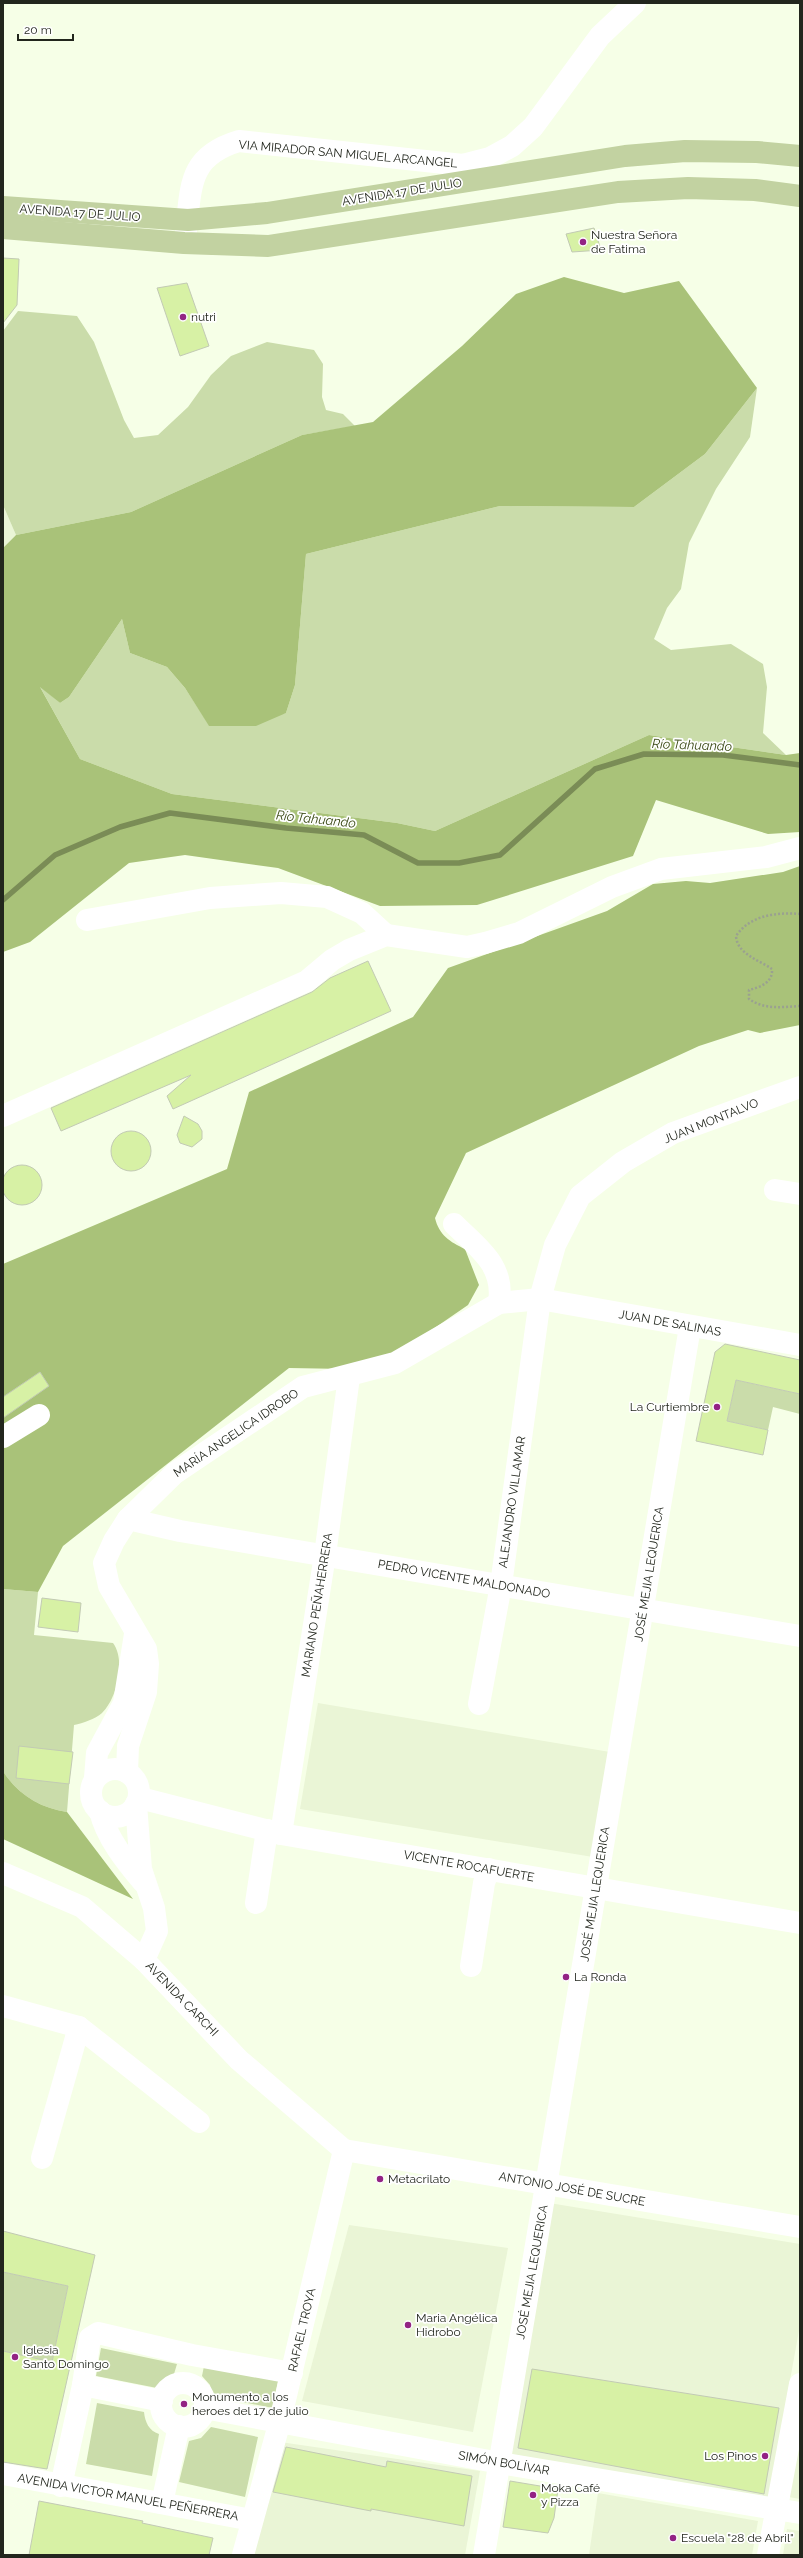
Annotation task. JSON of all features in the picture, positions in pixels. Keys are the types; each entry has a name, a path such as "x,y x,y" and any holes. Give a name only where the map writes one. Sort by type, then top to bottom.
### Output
{"main road":[{"name":"AVENIDA 17 DE JULIO","path":"3,207 188,220 267,213 625,156 685,152 757,152 800,156"},
{"name":"AVENIDA 17 DE JULIO","path":"3,228 184,243 268,246 618,192 688,188 755,190 800,196"}],"street":[{"name":"VIA MIRADOR SAN MIGUEL ARCANGEL","path":"184,243 195,172 206,157 223,146 239,141 463,165 490,158 512,146 533,126 600,36 635,3"},
{"path":"3,1116 307,981 332,960 349,950 386,935 467,947 519,933 612,887 661,869 766,857 800,848"},
{"path":"87,920 210,898 281,893 327,897 362,913 386,935"},
{"name":"JUAN MONTALVO","path":"540,1299 555,1245 580,1196 623,1162 673,1133 800,1087"},
{"path":"776,1190 800,1194"},
{"path":"454,1224 491,1261 501,1291 499,1303"},
{"name":"MARÍA ANGELICA IDROBO","path":"127,1772 128,1746 147,1680 146,1649 135,1634 109,1586 104,1563 114,1541 128,1519 175,1473 303,1387 349,1377 395,1363 499,1303 540,1299"},
{"name":"JUAN DE SALINAS","path":"540,1299 800,1346"},
{"name":"ALEJANDRO VILLAMAR","path":"479,1704 501,1585 540,1299"},
{"name":"JOSÉ MEJIA LEQUERICA","path":"484,2555 690,1327"},
{"name":"MARIANO PEÑAHERRERA","path":"256,1904 274,1832 325,1555 349,1377"},
{"path":"3,1437 39,1415"},
{"name":"PEDRO VICENTE MALDONADO","path":"128,1519 180,1531 800,1636"},
{"path":"135,1634 124,1703 97,1753 95,1778 91,1793 93,1802 100,1811 111,1817 120,1817 128,1814 138,1801"},
{"path":"95,1778 108,1769 116,1768 127,1772 136,1779 141,1869 145,1885 154,1908 157,1931 144,1960"},
{"name":"VICENTE ROCAFUERTE","path":"138,1801 274,1832 800,1923"},
{"path":"100,1811 102,1823 126,1860 145,1885"},
{"path":"471,1966 484,1882 489,1869"},
{"name":"AVENIDA CARCHI","path":"3,1873 82,1907 144,1960 239,2060 344,2150"},
{"path":"3,2006 80,2027 199,2122"},
{"path":"42,2158 80,2027"},
{"name":"ANTONIO JOSÉ DE SUCRE","path":"344,2150 800,2227"},
{"name":"RAFAEL TROYA","path":"243,2555 292,2373 344,2150"},
{"path":"61,2486 83,2385 90,2338 98,2333 192,2355 292,2373"},
{"path":"187,2383 192,2355"},
{"path":"187,2383 200,2391 204,2408 200,2418 194,2424 179,2426 166,2419 162,2401 169,2388 187,2383"},
{"path":"768,2555 800,2384"},
{"path":"83,2385 162,2401"},
{"name":"SIMÓN BOLÍVAR","path":"204,2408 500,2463 800,2513"},
{"path":"162,2503 179,2426"},
{"name":"AVENIDA VICTOR MANUEL PEÑERRERA","path":"3,2474 61,2486 252,2520"}],"path":[{"path":"800,914 774,913 745,927 736,936 736,943 741,950 772,969 772,974 768,981 749,990 748,999 778,1009 800,1006"}],"shaded area":[{"path":"18,311 77,316 94,342 124,420 134,438 158,435 188,407 211,375 231,356 267,342 314,350 323,364 322,397 326,410 343,414 355,426 302,435 131,512 16,535 3,505 3,331"},
{"path":"757,388 750,437 716,489 689,543 681,589 667,608 654,639 671,650 731,644 763,664 767,687 763,733 786,755 649,735 435,831 397,823 172,794 80,759 39,685 60,703 69,697 122,619 130,653 167,667 185,688 209,725 286,713 295,685 306,554 500,506 634,507 705,454"},
{"path":"3,505 16,535 3,548"},
{"path":"736,1380 800,1394 800,1414 773,1407 768,1430 727,1421"},
{"path":"3,1589 38,1592 34,1635 113,1643 117,1650 119,1659 118,1679 112,1699 102,1713 85,1722 74,1725 67,1812 48,1807 30,1799 15,1787 3,1771"},
{"path":"318,1703 616,1753 599,1858 300,1809"},
{"path":"543,2202 800,2244 800,2325 768,2502 500,2454"},
{"name":"Maria Angélica Hidrobo","path":"349,2225 508,2248 473,2432 302,2401"},
{"path":"3,2272 68,2286 52,2362 3,2351"},
{"path":"101,2348 177,2364 174,2374 164,2379 157,2388 96,2376"},
{"path":"204,2366 278,2381 273,2408 212,2396 210,2385 202,2376"},
{"path":"97,2403 144,2412 148,2426 159,2434 152,2476 86,2464"},
{"path":"211,2427 258,2437 245,2497 179,2482 189,2441 201,2438"},
{"path":"800,2433 800,2499 789,2497"},
{"path":"280,2442 480,2471 465,2555 249,2555"},
{"name":"Escuela \"28 de Abril\"","path":"598,2493 758,2521 752,2555 589,2555"},
{"path":"787,2529 800,2531 800,2555 783,2555"}],"green space":[{"path":"564,277 624,293 679,281 757,388 705,454 634,507 500,506 306,554 295,685 286,713 256,726 209,726 185,688 167,667 130,653 122,619 69,697 60,703 40,687 80,759 172,794 397,823 435,831 649,735 786,755 800,753 800,832 768,834 656,800 633,856 477,905 380,906 278,868 185,855 129,863 30,942 3,952 3,548 16,535 131,512 302,435 373,422 462,346 516,294"},
{"path":"800,866 800,1025 760,1033 748,1030 699,1046 466,1153 435,1218 442,1233 455,1244 465,1249 479,1285 468,1305 391,1358 347,1369 289,1368 63,1546 38,1592 3,1589 3,1264 227,1169 249,1092 413,1017 448,968 607,911 653,884 686,881 710,883 783,872"},
{"path":"3,1771 15,1787 30,1799 48,1807 67,1812 133,1899 3,1839"}],"building":[{"name":"Nuestra Señora de Fatima","path":"594,228 601,250 572,252 566,234"},
{"path":"3,258 19,259 17,305 3,323"},
{"name":"nutri","path":"187,283 209,346 180,356 157,288"},
{"path":"368,961 391,1011 173,1109 167,1096 191,1075 61,1131 51,1108 312,992 330,978"},
{"path":"184,1116 198,1124 202,1131 202,1139 192,1147 180,1143 177,1135"},
{"path":"131,1131 139,1133 145,1137 149,1143 151,1151 149,1159 145,1165 139,1169 131,1171 123,1169 117,1165 113,1159 111,1151 113,1143 117,1137 123,1133"},
{"path":"22,1165 30,1167 36,1171 40,1177 42,1185 40,1193 36,1199 30,1203 22,1205 14,1203 8,1199 4,1193 2,1185 4,1177 8,1171 14,1167"},
{"name":"La Curtiembre","path":"725,1344 800,1360 800,1394 736,1380 727,1421 768,1430 763,1455 696,1441 715,1352"},
{"path":"40,1372 49,1386 3,1418 3,1397"},
{"path":"42,1598 81,1603 78,1632 38,1627"},
{"path":"19,1746 73,1752 69,1784 16,1778"},
{"name":"Iglesia Santo Domingo","path":"3,2231 95,2255 47,2469 3,2462 3,2351 52,2362 68,2286 3,2272"},
{"path":"532,2369 779,2408 764,2494 518,2448"},
{"path":"286,2447 386,2467 387,2461 472,2476 464,2526 371,2509 371,2511 273,2492"},
{"path":"510,2481 558,2489 554,2518 548,2533 503,2527"},
{"path":"39,2501 143,2521 142,2523 213,2538 209,2555 29,2555"}],"waterway":[{"name":"Río Tahuando","path":"3,900 55,855 120,827 170,813 286,828 364,835 418,863 459,863 500,855 595,769 644,754 723,755 800,765"}],"place":[{"name":"Nuestra Señora de Fatima","path":"583,242"},
{"name":"nutri","path":"183,317"},
{"name":"La Curtiembre","path":"717,1407"},
{"name":"La Ronda","path":"566,1977"},
{"name":"Metacrilato","path":"380,2179"},
{"name":"Maria Angélica Hidrobo","path":"408,2325"},
{"name":"Iglesia Santo Domingo","path":"15,2357"},
{"name":"Monumento a los heroes del 17 de julio","path":"184,2404"},
{"name":"Los Pinos","path":"765,2456"},
{"name":"Moka Café y Pizza","path":"533,2495"},
{"name":"Escuela \"28 de Abril\"","path":"673,2538"}]}
